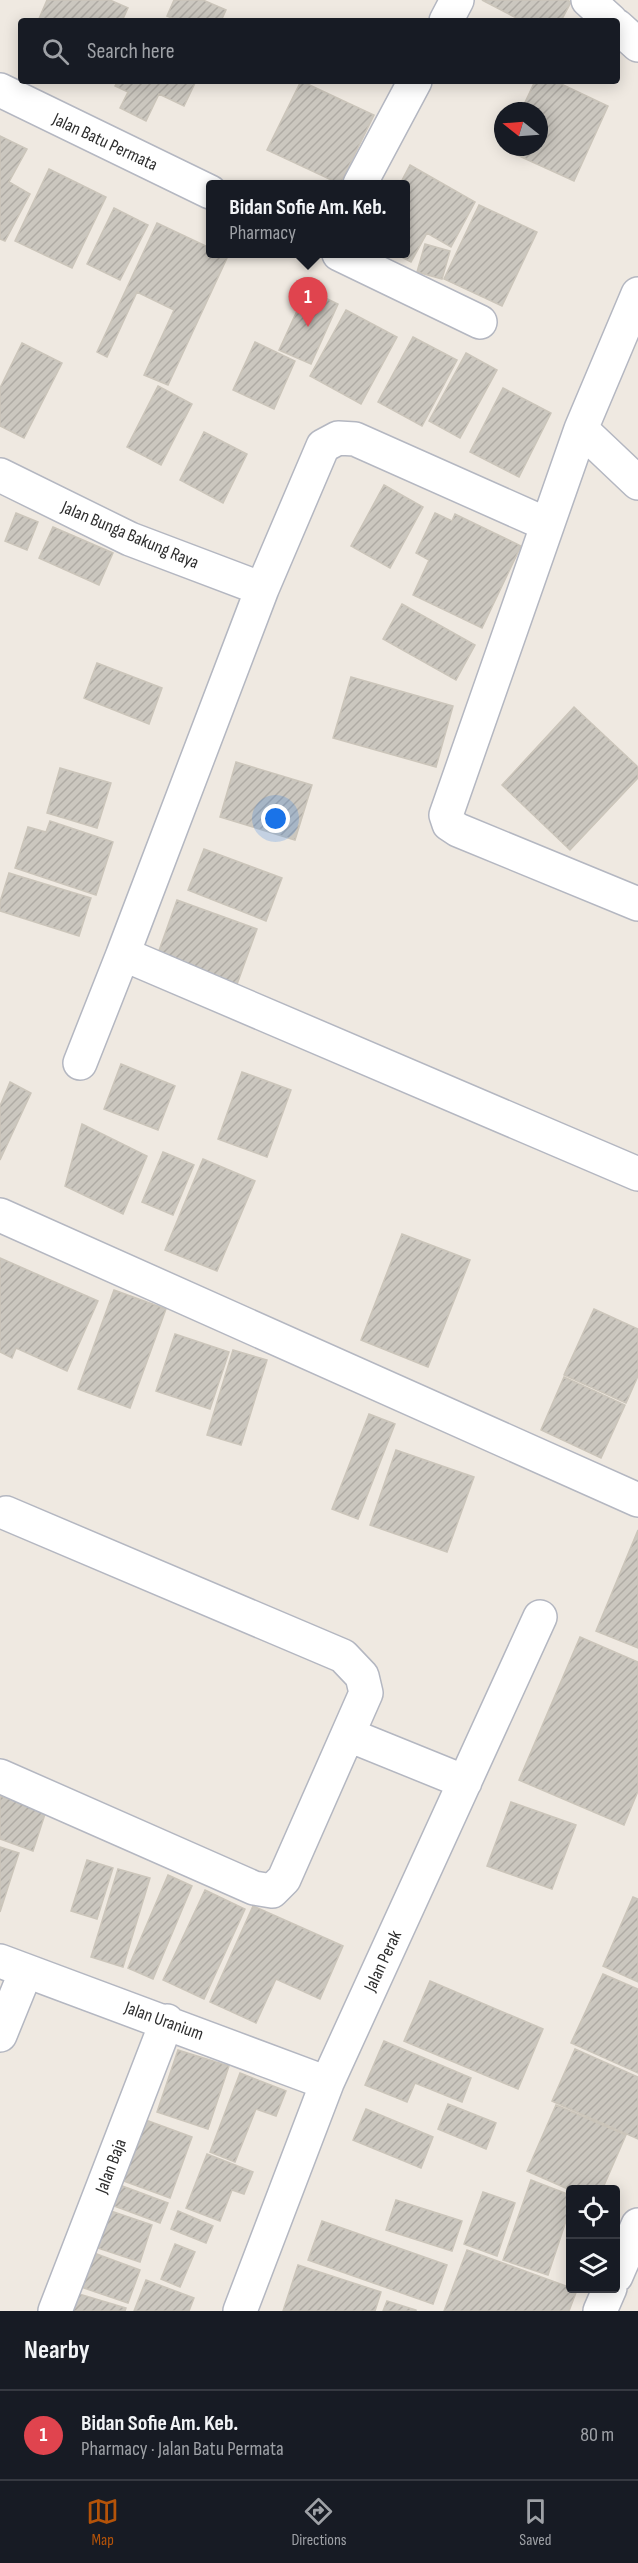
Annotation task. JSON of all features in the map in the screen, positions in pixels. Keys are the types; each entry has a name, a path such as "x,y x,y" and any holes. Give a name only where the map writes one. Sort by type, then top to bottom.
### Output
{"street":[{"path":"448,18 457,0"},
{"path":"588,0 608,18"},
{"path":"620,29 638,45"},
{"path":"362,180 413,84"},
{"name":"Jalan Batu Permata","path":"0,90 206,190"},
{"path":"347,258 480,322"},
{"path":"638,294 582,429 546,524 446,815 449,824 458,830 638,904"},
{"path":"582,429 638,483"},
{"path":"80,1063 262,589 323,446 338,438 354,439 546,524"},
{"name":"Jalan Bunga Bakung Raya","path":"0,476 130,539 262,589"},
{"path":"123,954 638,1174"},
{"path":"0,1215 638,1500"},
{"path":"0,1776 254,1888 272,1891 284,1879 366,1693 362,1676 343,1656 6,1513"},
{"name":"Jalan Perak","path":"240,2311 327,2083 540,1617"},
{"path":"349,1735 465,1782"},
{"path":"0,2035 13,1966"},
{"name":"Jalan Uranium","path":"13,1966 167,2021 327,2083"},
{"name":"Jalan Baja","path":"55,2311 167,2021"},
{"path":"620,2265 638,2225"},
{"path":"600,2311 608,2293"}],"building":[{"path":"47,0 110,0 128,8 123,18 39,18"},
{"path":"174,0 203,0 226,10 222,18 172,18 167,16"},
{"path":"482,0 567,0 571,2 563,18 516,18"},
{"path":"116,84 195,84 184,106 159,94 146,121 120,108 128,92 115,86"},
{"path":"300,84 307,84 374,115 342,180 331,180 267,150"},
{"path":"534,84 561,84 608,106 574,181 519,156 548,156 548,102 525,102"},
{"path":"0,136 27,149 9,182 30,194 5,241 0,239"},
{"path":"410,165 475,202 451,247 427,233 411,262 404,258 410,258 410,180 402,180"},
{"path":"49,169 106,197 72,268 15,241"},
{"path":"479,205 537,232 502,306 444,279"},
{"path":"114,208 148,225 120,280 87,264"},
{"path":"157,223 206,246 206,258 227,258 168,385 144,375 174,310 137,292 107,357 97,352"},
{"path":"425,244 450,251 442,279 417,272"},
{"path":"307,289 338,304 311,364 279,350"},
{"path":"346,310 397,337 361,404 310,376"},
{"path":"413,337 457,360 422,426 378,402"},
{"path":"255,342 295,361 274,409 233,390"},
{"path":"22,343 62,363 24,438 0,426 0,388"},
{"path":"466,353 497,370 460,438 429,421"},
{"path":"158,386 192,404 161,465 127,447"},
{"path":"503,388 551,413 519,477 470,452"},
{"path":"204,432 247,454 223,503 180,480"},
{"path":"384,485 423,507 390,568 351,546"},
{"path":"16,513 38,522 27,550 5,541"},
{"path":"435,513 452,521 455,514 521,546 482,628 413,595 429,560 416,553"},
{"path":"53,527 113,553 99,585 39,558"},
{"path":"402,604 475,645 456,680 383,639"},
{"path":"97,663 162,688 149,724 84,698"},
{"path":"351,677 453,706 436,767 333,738"},
{"path":"574,707 638,767 638,778 570,850 502,785"},
{"path":"236,762 312,785 295,840 220,817"},
{"path":"60,768 111,783 97,828 47,813"},
{"path":"50,821 113,842 96,895 15,868 28,827 46,832"},
{"path":"204,849 282,878 266,921 188,890"},
{"path":"9,873 91,898 79,936 0,911 0,902"},
{"path":"177,900 257,929 236,987 156,959"},
{"path":"121,1064 175,1086 158,1130 104,1109"},
{"path":"242,1072 291,1090 267,1157 218,1139"},
{"path":"10,1082 31,1093 0,1160 0,1106"},
{"path":"82,1124 147,1156 123,1214 65,1186"},
{"path":"163,1152 194,1165 173,1215 142,1202"},
{"path":"203,1159 255,1181 217,1271 165,1250"},
{"path":"402,1234 470,1260 428,1367 361,1340"},
{"path":"0,1258 98,1301 67,1371 16,1348 12,1358 0,1352"},
{"path":"114,1290 166,1309 130,1408 78,1389"},
{"path":"594,1309 638,1329 638,1376 626,1403 564,1375"},
{"path":"175,1334 229,1352 210,1409 156,1391"},
{"path":"233,1350 267,1360 241,1445 207,1435"},
{"path":"564,1377 625,1405 601,1458 541,1430"},
{"path":"369,1414 395,1424 358,1519 332,1509"},
{"path":"396,1450 474,1477 447,1552 370,1525"},
{"path":"638,1530 638,1648 596,1631"},
{"path":"580,1637 638,1662 638,1791 624,1825 519,1780"},
{"path":"0,1796 46,1811 33,1851 0,1839"},
{"path":"511,1802 576,1825 552,1889 487,1866"},
{"path":"0,1847 19,1853 0,1912"},
{"path":"87,1860 113,1868 97,1919 71,1911"},
{"path":"118,1869 150,1878 123,1967 91,1957"},
{"path":"168,1875 192,1886 153,1979 128,1968"},
{"path":"205,1890 245,1909 204,1999 163,1980"},
{"path":"633,1897 638,1899 638,1982 603,1966"},
{"path":"253,1906 343,1946 320,1999 276,1979 256,2023 210,2002"},
{"path":"603,1974 638,1989 638,2073 571,2043"},
{"path":"430,1981 543,2029 518,2089 404,2041"},
{"path":"384,2041 471,2078 462,2102 415,2083 407,2102 365,2085"},
{"path":"575,2049 638,2077 638,2139 552,2101"},
{"path":"178,2050 229,2066 208,2129 157,2112"},
{"path":"240,2073 286,2091 276,2116 256,2109 235,2162 210,2152"},
{"path":"448,2104 496,2123 486,2149 438,2129"},
{"path":"556,2105 626,2135 604,2185 566,2185 566,2188 527,2171"},
{"path":"366,2109 433,2137 421,2168 353,2140"},
{"path":"143,2119 192,2137 170,2198 121,2180"},
{"path":"207,2154 253,2172 244,2194 232,2190 220,2221 186,2208"},
{"path":"531,2180 566,2193 566,2221 548,2275 503,2260"},
{"path":"117,2184 168,2203 160,2223 109,2204"},
{"path":"483,2192 515,2203 497,2256 464,2244"},
{"path":"396,2200 462,2221 452,2251 386,2230"},
{"path":"102,2208 152,2225 140,2262 89,2245"},
{"path":"178,2211 213,2226 206,2243 171,2229"},
{"path":"322,2221 447,2265 433,2304 308,2260"},
{"path":"175,2244 195,2252 180,2287 161,2279"},
{"path":"467,2250 566,2286 566,2293 576,2293 569,2311 444,2311"},
{"path":"94,2253 140,2270 128,2303 81,2287"},
{"path":"298,2265 381,2292 375,2311 283,2311"},
{"path":"146,2280 194,2298 189,2311 134,2311"},
{"path":"69,2291 126,2308 125,2311 63,2311"},
{"path":"387,2301 416,2310 416,2311 383,2311"}],"place":[{"name":"Bidan Sofie Am. Keb.","path":"308,327"}]}
